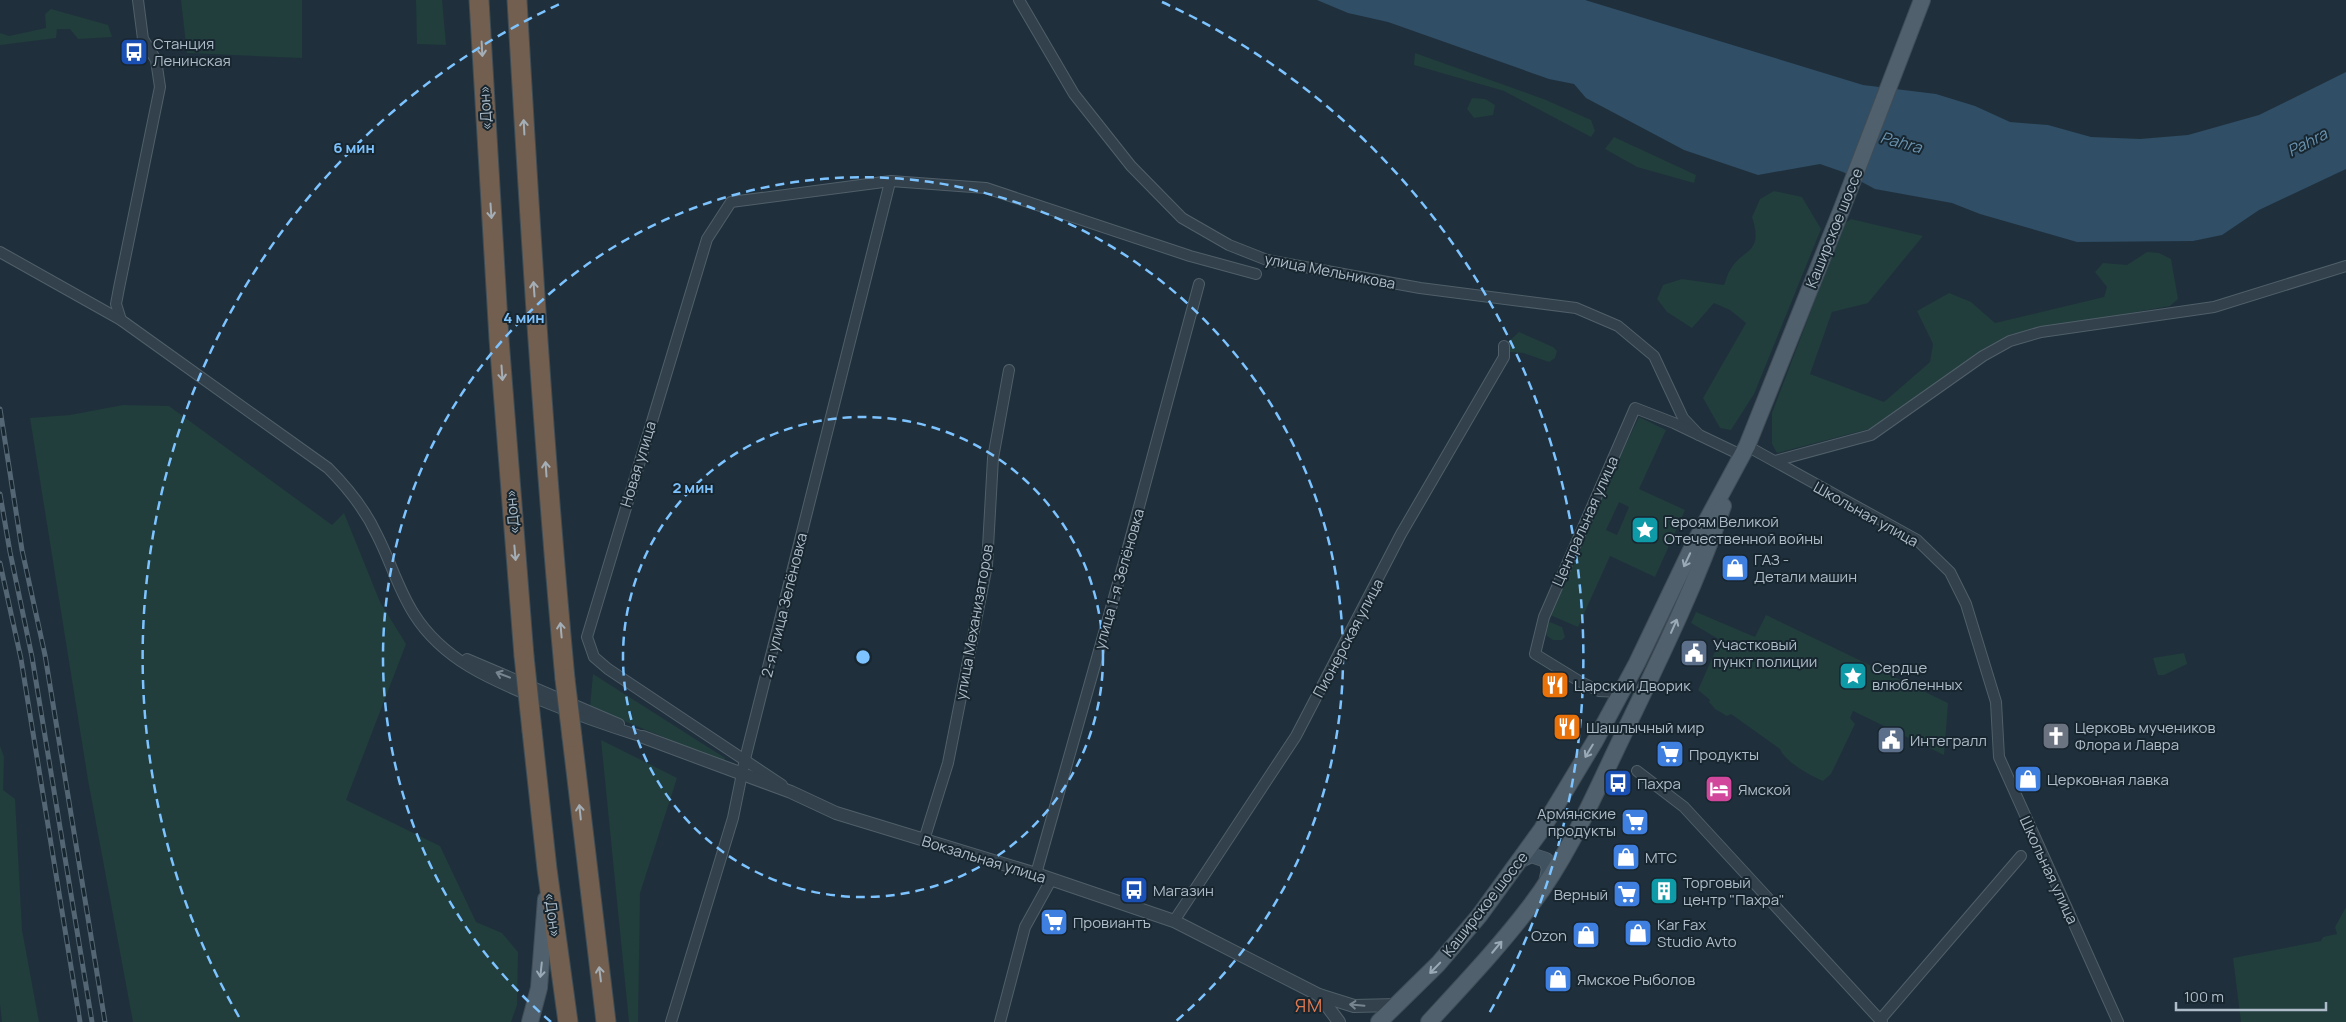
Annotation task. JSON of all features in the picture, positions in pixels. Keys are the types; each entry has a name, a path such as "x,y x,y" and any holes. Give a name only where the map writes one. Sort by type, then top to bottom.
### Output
{"highway":[{"name":"«Дон»","path":"479,0 497,311 524,656 547,869 568,1022"},
{"path":"517,0 538,360 565,679 606,1022"}],"main road":[{"name":"Каширское шоссе","path":"1429,1022 1480,968 1532,905 1578,830 1658,662 1708,549 1744,450 1841,211 1922,0"},
{"name":"Каширское шоссе","path":"1379,1022 1438,964 1479,916 1542,829 1621,692 1744,450"},
{"path":"1519,861 1531,855 1546,860 1548,869 1546,884"},
{"path":"530,1022 539,988 542,967 547,869"}],"street":[{"path":"121,320 116,304 160,87 156,60 143,39 138,0"},
{"name":"улица Мельникова","path":"1019,0 1074,94 1130,166 1182,218 1229,245 1267,260 1420,288 1576,308 1618,326 1654,356 1683,418 1699,435"},
{"name":"Новая улица","path":"791,792 745,759 608,669 594,657 589,646 589,630 711,231 731,202 890,183 986,188 1190,256 1256,274"},
{"name":"2-я улица Зелёновка","path":"671,1022 733,818 745,759 890,183"},
{"path":"0,252 121,320 328,468 342,482 366,514 378,535 414,613 438,643 471,669 495,682 596,723 643,736"},
{"path":"1775,461 1870,435 1983,356 2010,341 2041,332 2214,307 2346,266"},
{"name":"улица 1-я Зелёновка","path":"1036,874 1129,545 1199,284"},
{"name":"Пионерская улица","path":"1174,921 1296,736 1401,534 1504,357 1504,346"},
{"name":"улица Механизаторов","path":"924,840 948,763 987,566 993,458 1010,370"},
{"name":"Центральная улица","path":"1621,692 1599,691 1579,682 1535,654 1544,617 1635,408 1699,435 1744,450"},
{"name":"Школьная улица","path":"1744,450 1775,461 1819,488 1917,540 1950,572 1966,604 1996,702 1999,757 2118,1022"},
{"name":"Вокзальная улица","path":"643,736 791,792 836,813 1036,874 1174,921 1319,995 1354,1006 1396,1006"},
{"path":"1637,771 1684,807 1881,1021 2021,856"},
{"path":"1000,1022 1025,927 1051,880"},
{"name":"Вокзальная улица","path":"1319,995 1339,1022"}],"green space":[{"path":"181,0 302,0 302,58 187,53"},
{"path":"416,0 442,0 446,45 417,44"},
{"path":"51,9 108,25 112,37 78,39 70,29 57,29 56,38 0,45 0,33 9,36 46,28 45,14"},
{"path":"1415,53 1546,100 1591,120 1595,131 1591,137 1504,91 1414,65"},
{"path":"1472,98 1485,99 1495,105 1493,115 1474,118 1467,109"},
{"path":"1614,137 1696,175 1694,183 1637,167 1605,149"},
{"path":"1774,191 1802,197 1821,229 1754,394 1731,430 1720,428 1703,398 1746,323 1730,310 1714,303 1692,328 1667,312 1657,299 1663,285 1682,279 1724,285 1735,263 1754,244 1755,229 1752,217 1760,199"},
{"path":"1851,219 1923,236 1868,303 1832,312 1810,374 1884,402 1930,362 1933,344 1917,311 1949,293 1971,302 1995,323 2104,297 2107,287 2095,272 2103,263 2127,265 2147,252 2159,253 2171,259 2178,299 2170,306 2012,334 1985,348 1873,428 1777,453 1772,444 1772,413 1844,224"},
{"path":"1519,332 1553,347 1557,351 1555,358 1549,362 1523,353 1509,352 1507,343"},
{"path":"123,405 169,406 332,525 344,513 380,602 406,644 346,800 440,846 476,922 502,933 518,952 517,1005 511,1022 133,1022 88,780 30,418 70,415"},
{"path":"1639,417 1666,430 1639,489 1685,510 1655,577 1610,556 1578,627 1550,615 1612,473","holes":["1619,502 1629,507 1617,535 1606,530"]},
{"path":"1696,612 1755,637 1766,615 1948,703 1944,755 1853,711 1850,718 1855,724 1831,774 1823,781 1805,772 1787,759 1780,749 1731,714 1727,716 1715,709 1709,702 1710,700 1698,690 1720,640 1691,623"},
{"path":"1550,622 1562,627 1565,637 1562,640 1553,640 1547,636 1545,628"},
{"path":"2184,653 2187,664 2164,675 2158,675 2153,658"},
{"path":"593,674 725,758 724,762 590,707"},
{"path":"601,740 677,778 640,893 638,1022 629,1022"},
{"path":"0,746 4,757 3,790 15,799 22,930 39,1022 2,1022 0,1004"},
{"path":"2346,907 2346,1022 2241,1022 2233,958 2321,941 2323,937 2337,934 2335,927"}],"water":[{"name":"Pahra","path":"1317,0 1585,0 1863,85 1936,94 1975,106 2010,122 2048,125 2091,137 2140,139 2188,135 2259,115 2346,72 2346,169 2259,210 2222,235 2193,241 2077,242 1980,214 1952,203 1875,189 1843,172 1820,164 1758,175 1684,150 1586,98 1574,84 1549,79 1388,22 1348,13"}],"railway":[{"path":"0,409 22,550 45,655 105,1022"},
{"path":"0,494 32,657 92,1022"},
{"path":"0,563 21,659 80,1022"}],"place":[{"name":"Станция Ленинская","path":"134,52"},
{"name":"Героям Великой Отечественной войны","path":"1645,530"},
{"name":"ГАЗ - Детали машин","path":"1735,568"},
{"name":"Участковый пункт полиции","path":"1694,653"},
{"name":"Сердце влюбленных","path":"1853,676"},
{"name":"Царский Дворик","path":"1555,685"},
{"name":"Шашлычный мир","path":"1567,727"},
{"name":"Церковь мучеников Флора и Лавра","path":"2056,736"},
{"name":"Интегралл","path":"1891,740"},
{"name":"Продукты","path":"1670,754"},
{"name":"Церковная лавка","path":"2028,779"},
{"name":"Пахра","path":"1618,783"},
{"name":"Ямской","path":"1719,789"},
{"name":"Армянские продукты","path":"1635,822"},
{"name":"МТС","path":"1626,857"},
{"name":"Магазин","path":"1134,890"},
{"name":"Торговый центр \"Пахра\"","path":"1664,891"},
{"name":"Верный","path":"1627,894"},
{"name":"Провиантъ","path":"1054,922"},
{"name":"Kar Fax Studio Avto","path":"1638,933"},
{"name":"Ozon","path":"1586,935"},
{"name":"Ямское Рыболов","path":"1558,979"}],"district":[{"name":"ЯМ","path":"1309,1005"}]}
